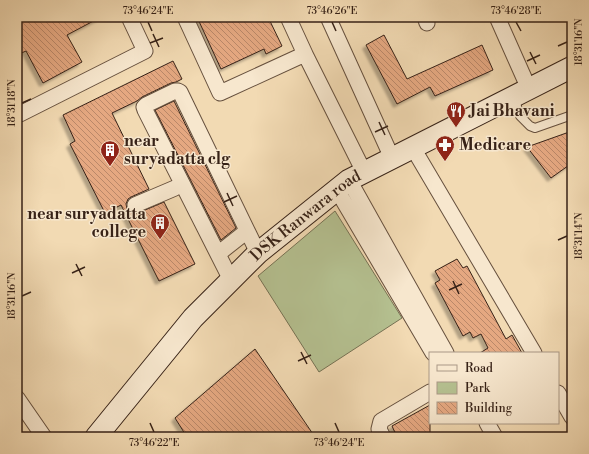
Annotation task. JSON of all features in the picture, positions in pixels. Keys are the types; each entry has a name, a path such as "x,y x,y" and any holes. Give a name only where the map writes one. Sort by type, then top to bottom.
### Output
{"street":[{"path":"17,113 20,114 145,51 129,17"},
{"path":"185,17 220,93 305,54"},
{"path":"288,17 305,54 350,181 433,352"},
{"path":"328,17 392,158"},
{"path":"497,17 514,56 521,93"},
{"name":"DSK Ranwara road","path":"96,437 192,318 258,253 350,181 392,158 572,67"},
{"path":"227,283 218,254 145,110 144,107 146,105 175,91 180,92 258,253"},
{"path":"137,110 175,188 227,283"},
{"path":"413,148 533,352"},
{"path":"350,181 445,352"},
{"path":"135,205 175,188"},
{"path":"218,254 248,231"},
{"path":"382,437 379,429 381,421 429,393"},
{"path":"559,395 572,417"},
{"path":"17,398 44,437"},
{"path":"488,424 495,437"}],"lane":[{"path":"521,93 520,116 530,126 535,128 572,114"}],"green space":[{"path":"335,211 402,318 319,372 258,276"}],"building":[{"path":"17,17 101,17 67,35 82,62 43,83 26,51 17,55"},
{"path":"197,17 268,17 282,46 266,54 264,49 221,69"},
{"path":"384,35 407,79 482,45 493,70 435,96 430,87 397,104 366,45"},
{"path":"173,61 182,79 142,97 112,113 149,189 128,199 126,204 127,209 129,212 134,214 164,202 195,264 159,281 121,205 105,213 70,144 75,141 63,115"},
{"path":"174,101 236,228 221,240 155,110"},
{"path":"572,131 572,163 551,178 527,147"},
{"path":"457,259 463,268 467,266 506,339 512,335 521,352 482,352 488,348 481,334 473,338 470,332 463,336 435,283 440,280 435,271"},
{"path":"255,349 315,437 187,437 175,418"},
{"path":"429,406 430,437 397,437 392,426"}],"place":[{"name":"Jai Bhavani","path":"456,128"},
{"name":"Medicare","path":"445,162"},
{"name":"near suryadatta clg","path":"110,167"},
{"name":"near suryadatta college","path":"160,240"}]}
